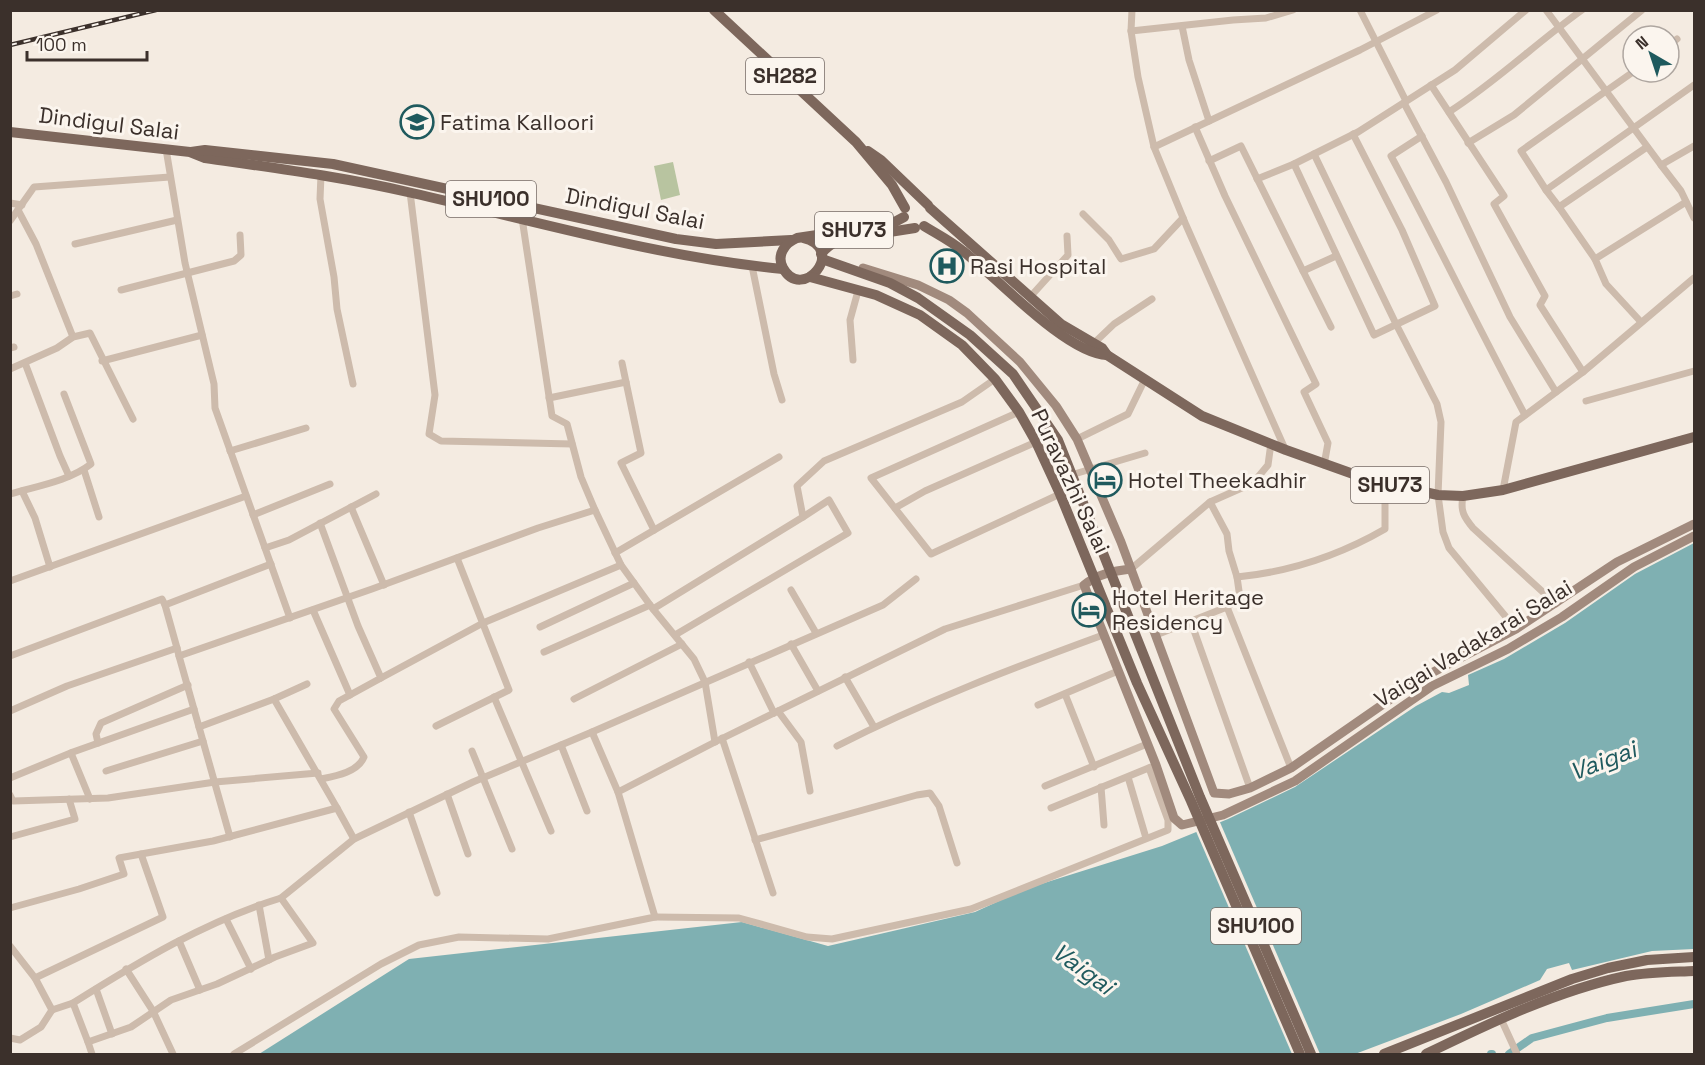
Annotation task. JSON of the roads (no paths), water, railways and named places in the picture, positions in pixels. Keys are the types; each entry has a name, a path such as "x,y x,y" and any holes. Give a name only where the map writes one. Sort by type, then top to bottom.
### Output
{"main road":[{"name":"SH282","path":"714,10 856,142 892,185 904,213"},
{"name":"Dindigul Salai","path":"10,126 22,132"},
{"name":"Dindigul Salai","path":"10,132 190,152 205,158 321,175 410,192 676,254 783,269"},
{"name":"SH282","path":"856,142 881,160 929,206"},
{"name":"Dindigul Salai","path":"190,152 205,150 333,164 686,240 716,244 791,240"},
{"name":"SHU73","path":"803,238 891,225 904,213 910,202 917,200 929,206 1061,324 1090,346"},
{"name":"SHU73","path":"821,256 836,240 920,227 931,216 929,206"},
{"name":"SHU73","path":"904,213 908,224 920,227 961,249 1049,326 1090,346 1102,348 1107,355 1202,416 1324,465 1386,484 1438,495 1462,496 1503,490 1695,437"},
{"name":"SHU100","path":"791,240 803,238 815,243 821,256"},
{"path":"783,269 780,257 786,244 791,240"},
{"path":"810,277 818,270 821,256"},
{"name":"Puravazhi Salai","path":"821,256 890,283 918,298 969,334 1013,374 1058,440 1111,571 1196,799"},
{"name":"Vaigai Vadakarai Salai","path":"850,269 854,266 918,285 949,300 967,313 1020,362 1056,406 1077,439 1121,542 1214,793 1228,794 1250,788 1291,768 1317,752 1412,683 1516,629 1617,562 1695,524"},
{"name":"SHU100","path":"783,269 798,279 810,277"},
{"name":"Puravazhi Salai","path":"810,277 876,295 920,315 962,345 995,379 1019,412 1036,442 1137,683 1196,799"},
{"name":"Vaigai Vadakarai Salai","path":"1084,585 1147,744 1152,767 1174,818 1182,825 1222,815 1295,781 1431,686 1508,649 1562,617 1634,567 1695,536"},
{"path":"1084,585 1093,578 1111,571 1131,569"},
{"name":"SHU100","path":"1196,799 1300,1054"},
{"name":"SHU100","path":"1196,799 1311,1054"},
{"path":"1384,1054 1572,979 1608,968 1647,960 1695,957"},
{"path":"1426,1054 1542,1002 1625,977 1650,973 1695,971"}],"street":[{"path":"1132,10 1131,31 1138,77 1154,147 1286,450"},
{"path":"1131,31 1266,18 1293,10"},
{"path":"1360,10 1510,317 1556,392"},
{"path":"1154,147 1376,42 1437,10"},
{"path":"1257,179 1294,164 1353,134 1405,102 1455,70 1526,10"},
{"path":"1546,10 1581,60 1681,191 1695,218"},
{"path":"1449,112 1481,91 1582,10"},
{"path":"1468,143 1514,115 1642,10"},
{"path":"1182,26 1189,60 1209,121"},
{"path":"1621,81 1521,152 1595,259 1606,284 1641,322"},
{"path":"1431,85 1504,196 1494,204 1545,296 1540,305 1583,372"},
{"path":"1546,190 1695,85"},
{"path":"1195,128 1316,384 1304,392 1328,443 1324,465"},
{"path":"1294,164 1374,335 1397,326 1435,306 1402,230 1353,134"},
{"path":"1422,136 1391,156 1525,415"},
{"path":"1661,165 1695,146"},
{"path":"1209,161 1241,147 1331,327"},
{"path":"1559,207 1647,147"},
{"path":"166,149 187,274 214,384 215,408 290,618"},
{"path":"1314,154 1437,404 1441,422 1438,495 1443,532 1449,548 1516,629"},
{"path":"321,175 320,199 334,277 337,309 353,384"},
{"path":"10,221 34,187 170,177"},
{"path":"410,192 435,394 429,434 441,441 572,444"},
{"path":"1595,259 1686,202"},
{"path":"10,203 20,208 74,337"},
{"path":"520,205 552,416 567,424 581,477 621,565 651,607 694,659 705,682 718,740 773,893"},
{"path":"1083,214 1109,240 1121,260 1154,249 1183,218"},
{"path":"75,244 177,220"},
{"path":"121,290 238,259 241,255 240,236"},
{"path":"1031,296 1068,255 1067,236"},
{"path":"1303,271 1336,256"},
{"path":"752,266 774,374 782,400"},
{"path":"1503,490 1516,422 1583,372 1695,278"},
{"path":"853,360 850,320 858,291"},
{"path":"1090,346 1114,324 1152,299"},
{"path":"10,369 57,348 74,337 90,333 133,419"},
{"path":"102,361 202,335"},
{"path":"25,363 69,476"},
{"path":"622,363 641,453 621,462 654,530"},
{"path":"1586,401 1695,371"},
{"path":"803,517 797,486 824,461 962,402 995,379"},
{"path":"1077,439 1128,414 1145,379"},
{"path":"549,398 626,382"},
{"path":"10,494 69,476 84,470 91,464 64,394"},
{"path":"1019,412 871,478 931,554 1060,495"},
{"path":"230,451 306,428"},
{"path":"895,508 925,491 1036,442"},
{"path":"1131,569 1210,502 1253,483 1268,465 1271,444"},
{"path":"1071,475 1145,453"},
{"path":"615,553 779,457"},
{"path":"84,470 99,518"},
{"path":"253,515 330,484"},
{"path":"1237,577 1271,574 1318,559 1365,541 1385,529 1386,484"},
{"path":"22,491 35,518 50,567"},
{"path":"265,548 289,540 376,494"},
{"path":"10,581 246,496"},
{"path":"1462,496 1460,508 1473,528 1556,604"},
{"path":"544,652 651,607 829,500 848,533 675,635"},
{"path":"1156,635 1227,607 1240,598 1227,534 1210,502"},
{"path":"351,507 384,585"},
{"path":"179,656 348,598 538,528 595,510"},
{"path":"320,524 381,678"},
{"path":"436,726 510,690 457,558"},
{"path":"165,605 271,564"},
{"path":"10,795 13,801 108,798 214,782 319,776 354,768 362,762 364,757 334,709 339,701 483,623 621,565"},
{"path":"10,1038 20,1040 41,1027 52,1010 73,1002 126,969 179,941 259,905 281,898 354,839 483,778 883,605 916,579"},
{"path":"540,627 634,583"},
{"path":"618,792 945,628 1084,585"},
{"path":"791,590 816,633"},
{"path":"10,656 162,599 230,837"},
{"path":"1227,607 1291,768"},
{"path":"313,610 350,695"},
{"path":"1191,622 1250,788"},
{"path":"837,746 874,727 989,677 1103,635"},
{"path":"574,699 682,644"},
{"path":"791,644 818,691"},
{"path":"10,711 67,686 177,648"},
{"path":"749,662 776,712 801,742 810,791"},
{"path":"1038,705 1118,671"},
{"path":"845,677 874,727"},
{"path":"199,727 307,684"},
{"path":"98,743 96,734 101,723 188,686"},
{"path":"1065,694 1094,766"},
{"path":"494,697 551,831"},
{"path":"274,699 354,839"},
{"path":"10,777 194,709"},
{"path":"592,732 618,792 655,917"},
{"path":"106,771 203,741"},
{"path":"1045,786 1147,744"},
{"path":"561,745 587,810"},
{"path":"472,751 512,849"},
{"path":"71,753 90,799"},
{"path":"234,1054 381,964 419,945 459,937 548,939 655,917 739,918 807,937 832,939 971,909 1168,830 1168,820 1152,767 1051,808"},
{"path":"1128,777 1146,838"},
{"path":"1101,787 1104,825"},
{"path":"754,840 930,793 939,806 957,863"},
{"path":"447,794 468,854"},
{"path":"10,837 75,819 69,800"},
{"path":"10,908 79,890 123,874 119,858 230,837 337,808"},
{"path":"409,812 437,893"},
{"path":"35,978 163,917 141,854"},
{"path":"88,1042 131,1027 171,1000 313,943 281,898"},
{"path":"259,905 269,960"},
{"path":"226,919 251,969"},
{"path":"179,941 200,990"},
{"path":"10,946 35,978 52,1010"},
{"path":"126,969 153,1011 173,1054"},
{"path":"96,989 112,1034"},
{"path":"73,1002 92,1054"},
{"path":"1501,1019 1517,1054"}],"water":[{"name":"Vaigai","path":"1694,543 1694,949 1652,951 1572,970 1569,963 1547,969 1540,980 1461,1014 1355,1054 259,1054 409,959 742,922 828,946 975,912 1025,889 1162,846 1228,819 1295,787 1416,706 1442,692 1449,693 1469,685 1468,675 1504,659 1565,623 1635,574"}],"waterway":[{"path":"1509,1054 1532,1038 1607,1018 1694,1004"}],"railway":[{"path":"10,45 156,10"}],"place":[{"name":"Fatima Kalloori","path":"417,122"},
{"name":"Rasi Hospital","path":"947,266"},
{"name":"Hotel Theekadhir","path":"1105,480"},
{"name":"Hotel Heritage Residency","path":"1089,610"}]}
